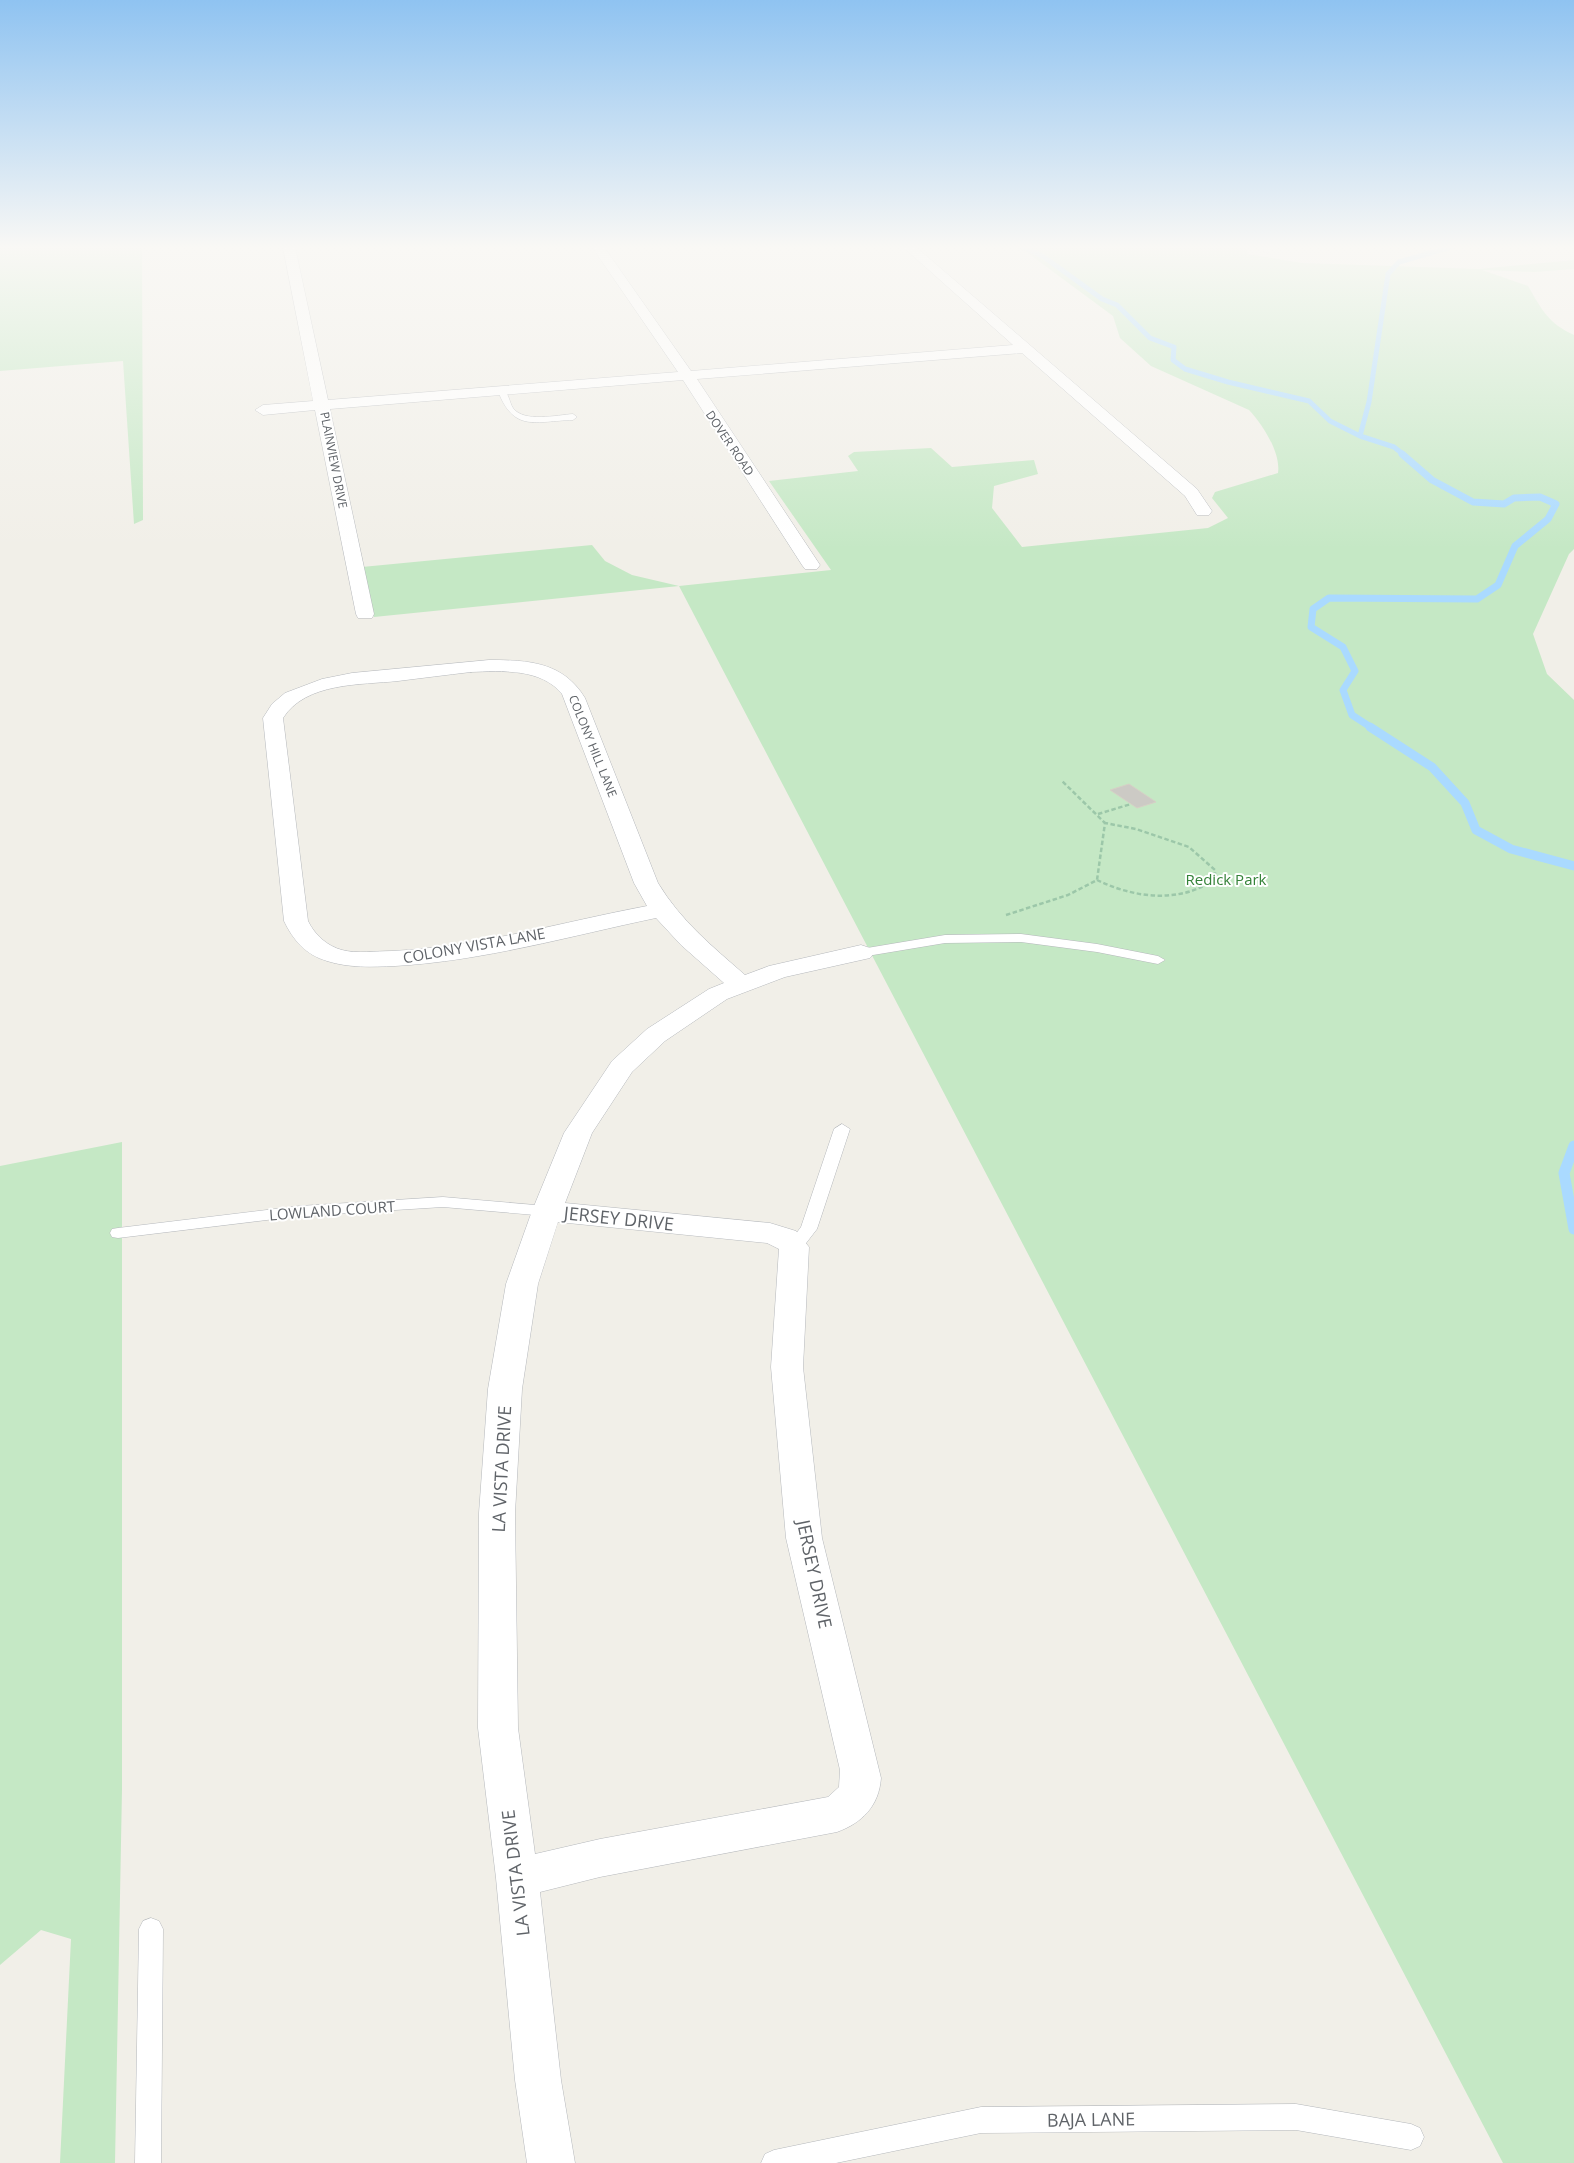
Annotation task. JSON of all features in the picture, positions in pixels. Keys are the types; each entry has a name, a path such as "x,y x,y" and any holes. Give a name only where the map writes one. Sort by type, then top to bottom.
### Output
{"street":[{"name":"PLAINVIEW DRIVE","path":"311,348 364,614"},
{"name":"DOVER ROAD","path":"668,348 811,565"},
{"path":"263,410 1025,348 1191,493 1204,511"},
{"name":"COLONY HILL LANE","path":"295,696 319,686 348,680 482,666 527,668 546,672 560,679 575,698 646,883 662,910 690,940 741,984"},
{"name":"COLONY VISTA LANE","path":"295,696 277,710 272,726 296,921 301,934 313,945 331,955 354,959 406,959 484,946 662,910"},
{"name":"LA VISTA DRIVE","path":"551,2163 538,2080 517,1878 498,1728 497,1513 505,1389 520,1293 547,1211 578,1134 622,1067 656,1035 718,994 778,971 860,953"},
{"name":"JERSEY DRIVE","path":"517,1878 600,1858 837,1814 853,1803 861,1788 860,1770 804,1538 787,1367 794,1252 785,1238 770,1233 547,1211"}],"lane":[{"path":"502,390 512,413 517,417 523,419 573,417"},
{"path":"860,953 944,938 1021,938 1098,948 1158,960"},
{"path":"794,1252 809,1229 842,1129"},
{"name":"LOWLAND COURT","path":"118,1233 300,1211 433,1203 547,1211"},
{"path":"148,2163 151,1929"},
{"name":"BAJA LANE","path":"774,2163 981,2120 1296,2117 1411,2137"}],"path":[{"path":"1061,780 1098,814 1105,823 1136,829 1189,847 1215,870 1215,879 1205,889 1163,896 1128,893 1111,889 1097,880"},
{"path":"1098,814 1131,804"},
{"path":"1097,880 1105,823"},
{"path":"997,918 1068,894 1097,880"}],"green space":[{"path":"0,348 142,348 143,520 134,524 123,361 0,371"},
{"name":"Redick Park","path":"1131,348 1574,348 1574,549 1569,554 1533,634 1547,674 1574,700 1574,2163 1503,2163 679,586 831,570 769,481 858,471 848,456 854,452 931,448 952,467 1034,460 1038,474 994,486 992,508 1022,547 1208,528 1228,518 1212,498 1215,492 1278,473 1277,457 1270,440 1260,423 1249,410 1151,366"},
{"path":"592,545 605,561 632,575 679,586 374,617 362,567"},
{"path":"122,1142 122,1789 115,2163 60,2163 71,1939 41,1930 0,1965 0,1166"}],"building":[{"path":"1129,784 1156,802 1137,808 1110,790"}],"waterway":[{"path":"1174,348 1173,360 1185,369 1228,382 1309,401 1330,421 1360,436"},
{"path":"1360,436 1369,402 1377,348"},
{"path":"1360,436 1394,447 1404,455"},
{"path":"1372,728 1352,715 1343,690 1355,671 1343,647 1311,627 1313,609 1329,598 1477,599 1498,585 1515,546 1548,519 1556,504 1540,497 1514,498 1504,504 1473,502 1432,480 1402,454"},
{"path":"1370,727 1432,767 1465,803 1476,830 1511,849 1574,866"},
{"path":"1574,1146 1564,1173 1574,1229"}]}
